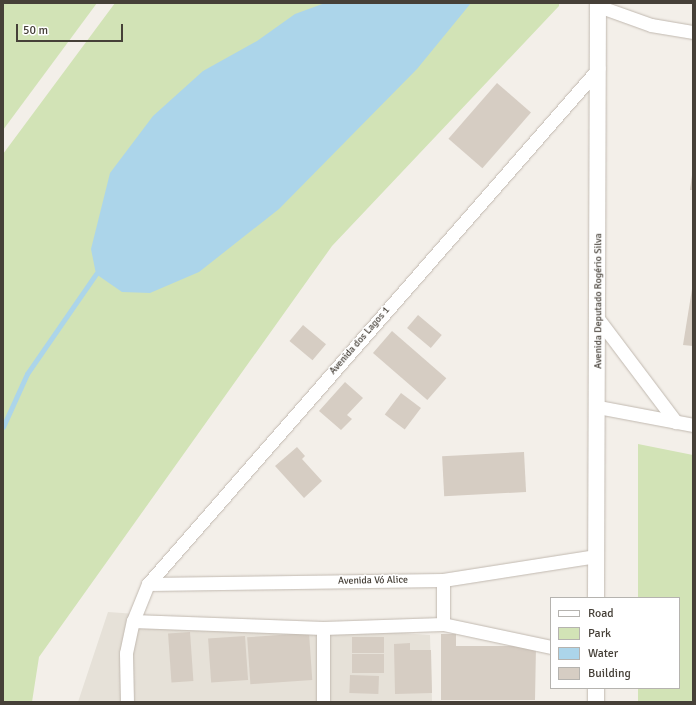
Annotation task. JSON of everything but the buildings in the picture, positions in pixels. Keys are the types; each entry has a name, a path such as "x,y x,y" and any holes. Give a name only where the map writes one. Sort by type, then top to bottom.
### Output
{"street":[{"path":"598,5 651,25 693,32"},
{"name":"Avenida Deputado Rogério Silva","path":"596,597 599,320 598,5"},
{"name":"Avenida dos Lagos 1","path":"127,702 126,653 133,621 148,584 599,68"},
{"path":"599,320 676,422"},
{"path":"598,407 693,425"},
{"name":"Avenida Vó Alice","path":"148,584 443,580 596,556"},
{"path":"443,580 443,624"},
{"path":"133,621 323,628 443,624 550,647"},
{"path":"323,628 323,702"},
{"path":"596,689 596,702"}],"shaded area":[{"path":"108,612 430,635 432,702 78,702"}],"green space":[{"path":"3,3 97,3 3,130"},
{"path":"115,3 559,3 559,6 332,246 39,657 32,702 3,702 3,154"},
{"path":"638,444 693,455 693,702 638,702 638,689 680,689 680,597 638,597"}],"water":[{"path":"325,3 471,3 417,69 279,209 199,272 150,293 122,292 96,274 91,249 110,173 153,116 203,71 257,41 295,14"}],"waterway":[{"path":"3,427 27,374 96,274"}]}
